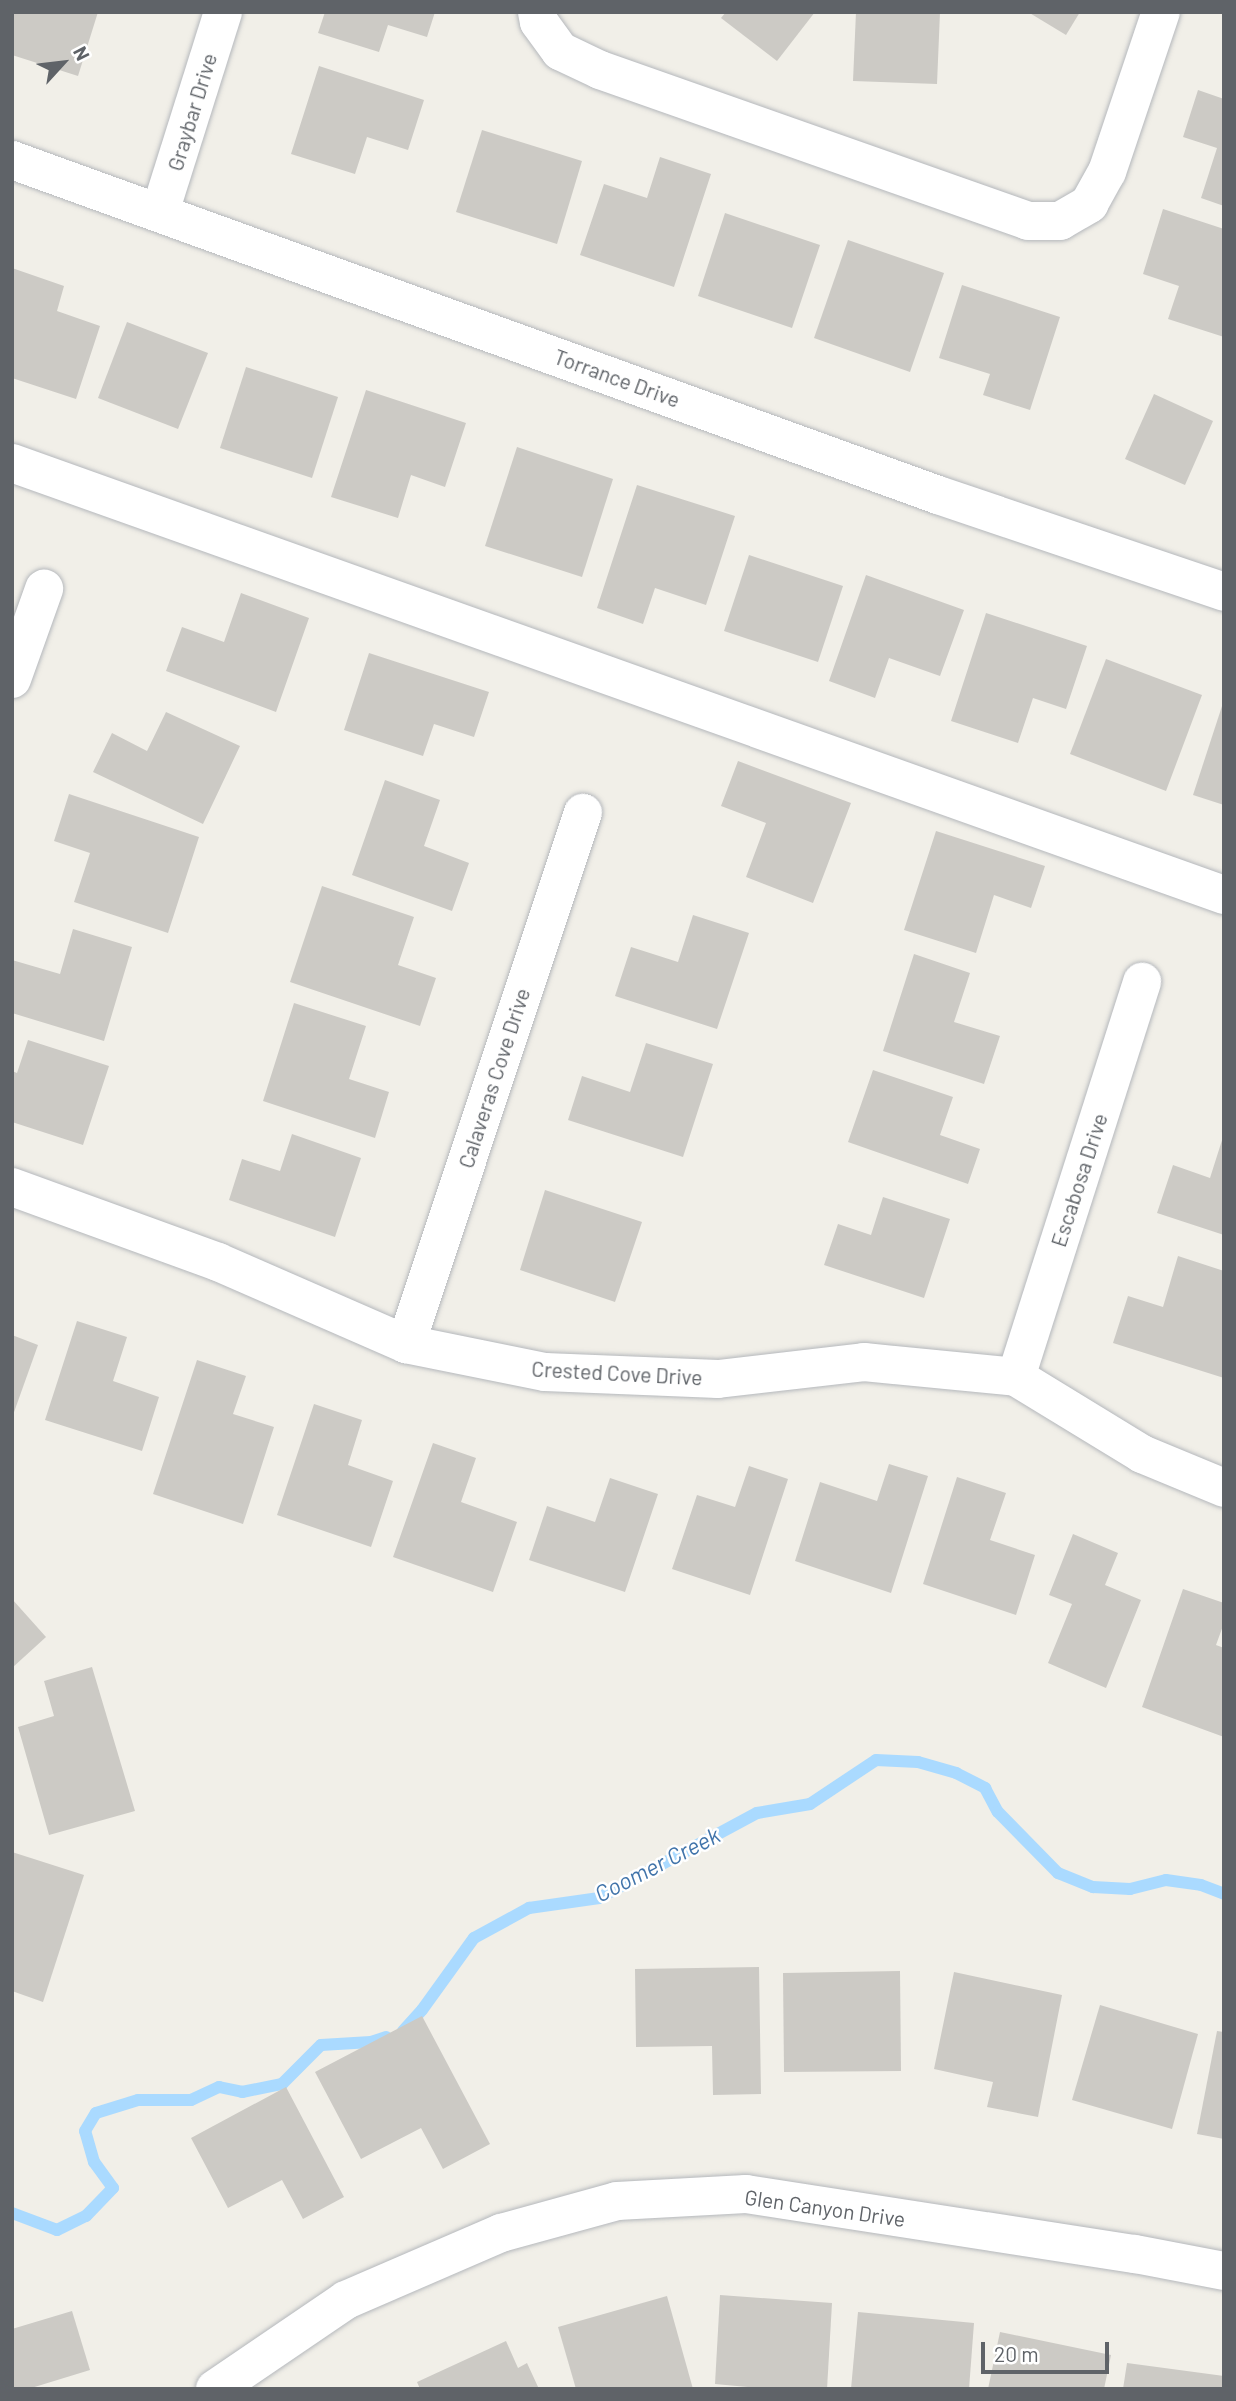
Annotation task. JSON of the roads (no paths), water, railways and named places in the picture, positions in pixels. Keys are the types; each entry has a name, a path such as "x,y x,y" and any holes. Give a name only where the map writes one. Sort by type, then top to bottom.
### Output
{"street":[{"name":"Graybar Drive","path":"160,212 223,12"},
{"path":"537,12 539,22 560,51 600,70 1028,221 1060,221 1088,204 1107,172 1161,12"},
{"name":"Torrance Drive","path":"12,160 925,490 1224,592"},
{"path":"12,463 1224,895"},
{"path":"12,679 44,589"},
{"name":"Calaveras Cove Drive","path":"406,1344 583,813"},
{"name":"Escabosa Drive","path":"1016,1377 1142,982"},
{"name":"Crested Cove Drive","path":"12,1187 218,1262 406,1344 545,1372 718,1379 864,1362 1016,1377 1142,1454 1224,1488"},
{"name":"Glen Canyon Drive","path":"215,2389 346,2300 500,2233 617,2201 746,2194 1135,2254 1224,2272"}],"waterway":[{"name":"Coomer Creek","path":"403,2031 422,2010 474,1938 529,1908 599,1898 757,1813 810,1804 876,1760 918,1762 956,1773 985,1788 998,1812 1058,1873 1093,1887 1130,1889 1166,1880 1201,1885 1224,1894"},
{"name":"Coomer Creek","path":"12,2213 57,2230 86,2216 113,2188 94,2162 85,2131 96,2113 138,2100 191,2100 219,2087 242,2092 282,2084 321,2045 371,2042 386,2037"}]}
